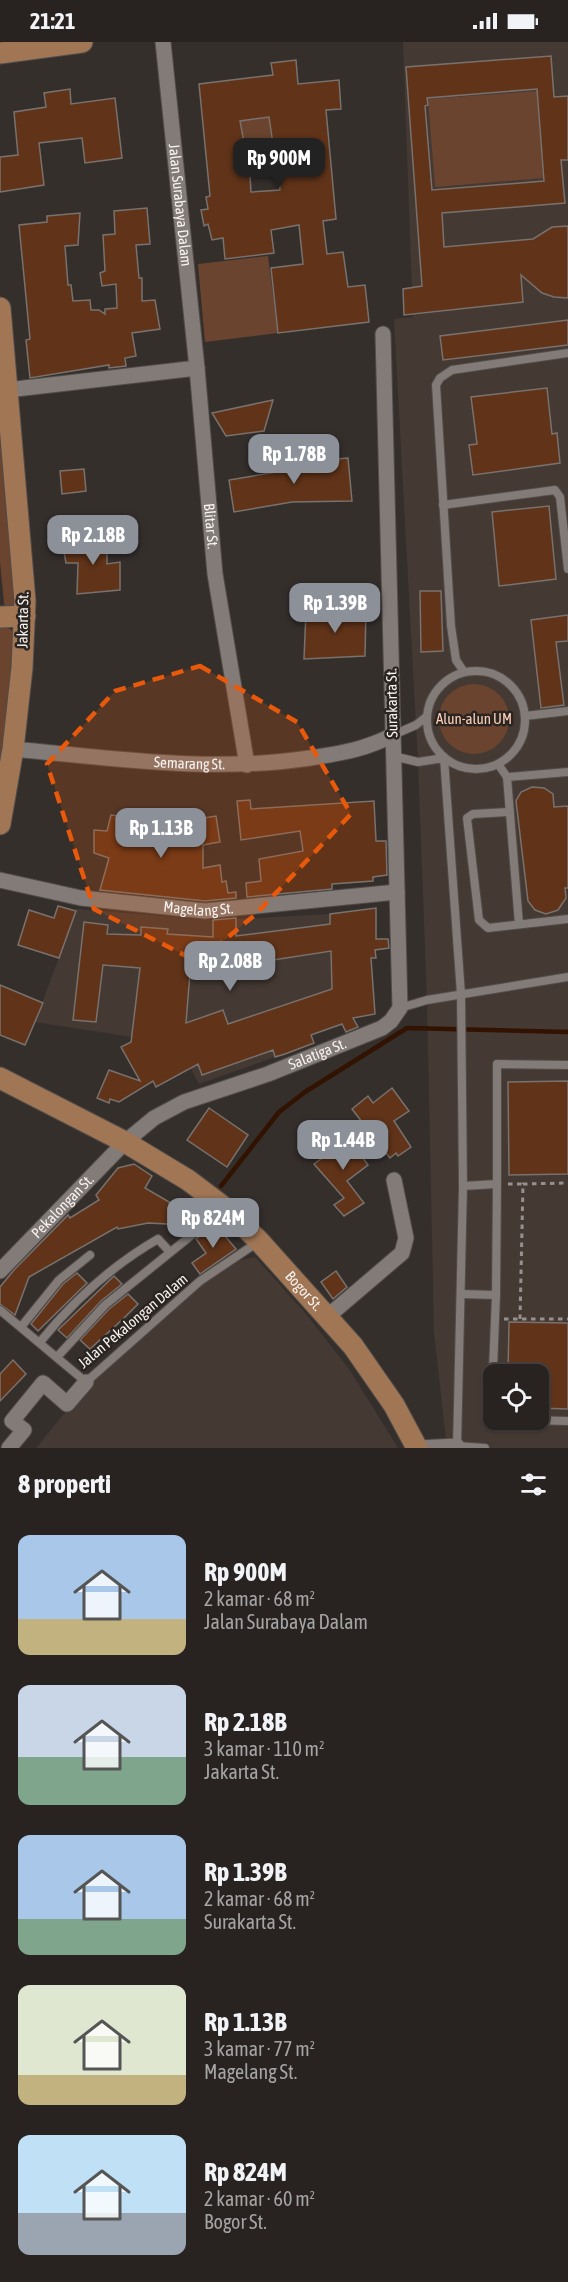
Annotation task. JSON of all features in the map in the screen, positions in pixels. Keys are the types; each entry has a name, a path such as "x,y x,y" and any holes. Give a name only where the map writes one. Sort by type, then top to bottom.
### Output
{"main road":[{"path":"0,53 82,42"},
{"name":"Jakarta St.","path":"0,308 25,616 13,749 0,824"},
{"path":"0,617 25,616"},
{"name":"Bogor St.","path":"0,1078 125,1142 188,1180 225,1208 259,1241 374,1373 418,1448"}],"street":[{"name":"Jalan Surabaya Dalam","path":"163,42 197,368"},
{"name":"Surakarta St.","path":"383,334 397,892"},
{"path":"8,390 197,368"},
{"name":"Blitar St.","path":"197,368 217,592 247,765"},
{"path":"367,748 393,735"},
{"path":"367,748 393,756"},
{"name":"Semarang St.","path":"13,749 192,765 247,765 367,748"},
{"name":"Magelang St.","path":"0,880 81,898 205,911 397,892"},
{"path":"397,892 400,1008"},
{"name":"Salatiga St.","path":"125,1142 154,1118 184,1102 268,1074 382,1028 391,1022 400,1008"},
{"name":"Pekalongan St.","path":"0,1271 125,1142"},
{"path":"327,1317 402,1253 406,1238 394,1180"},
{"path":"9,1448 24,1430 12,1421 43,1383 68,1404 86,1382"},
{"path":"418,1448 458,1447"}],"lane":[{"path":"464,672 456,660 451,626 435,394 440,378 452,370 568,353"},
{"path":"443,505 555,490 560,497 568,569"},
{"path":"464,672 485,672 505,680 519,696 525,716 519,744 498,764 488,768 465,768 444,758 432,744 426,717 431,699 442,684 464,672"},
{"path":"525,716 568,711"},
{"path":"393,735 416,725 426,717"},
{"path":"393,756 418,762 444,758"},
{"path":"444,758 462,1035 463,1186 458,1447 485,1448"},
{"path":"498,764 507,777 508,812 519,924"},
{"path":"507,777 568,772"},
{"path":"508,812 468,816 479,920 488,928 568,919"},
{"path":"400,1008 461,994 568,977"},
{"path":"568,1065 497,1064 496,1295 491,1419 568,1421"},
{"path":"463,1186 497,1184"},
{"path":"57,1356 105,1305 225,1208"},
{"path":"40,1342 94,1281 158,1239 170,1252"},
{"name":"Jalan Pekalongan Dalam","path":"0,1310 86,1382 200,1281 259,1241"},
{"path":"21,1327 59,1280 90,1255"},
{"path":"461,1294 496,1295"}],"path":[{"path":"497,1184 568,1183"},
{"path":"520,1319 522,1184"},
{"path":"495,1319 568,1319"}],"highlighted area":[{"path":"200,666 297,722 351,814 256,914 198,962 94,909 47,764 115,691"}],"shaded area":[{"path":"403,42 568,42 568,1448 447,1448 434,1332 427,1000 418,762 394,319 413,317"},
{"path":"77,909 213,920 330,914 332,989 261,1014 275,1057 199,1084 178,1044 35,1022"},
{"path":"255,1257 306,1314 349,1369 398,1448 36,1448 77,1398 120,1355 201,1284 232,1262"}],"green space":[{"path":"537,91 543,178 435,187 428,99"},
{"path":"278,116 271,132 273,144 245,148 228,122"},
{"path":"268,256 278,333 205,342 198,264"},
{"path":"0,402 17,602 14,608 6,608 4,603 0,562"},
{"path":"4,625 13,631 13,665 0,764 0,626"},
{"name":"Alun-alun UM","path":"474,684 487,687 499,694 506,706 509,719 506,732 499,744 487,751 474,754 461,751 449,744 442,732 439,719 442,706 449,694 461,687"}],"building":[{"path":"551,56 554,97 568,96 568,160 561,160 565,203 442,213 444,247 533,239 552,227 568,226 568,298 542,293 521,275 523,302 404,315 403,289 422,286 406,67","holes":["537,89 544,181 432,190 425,106 428,105 427,98"]},
{"path":"296,60 298,84 339,80 341,109 326,110 336,219 323,221 327,254 343,252 348,287 365,285 369,322 278,333 271,268 303,264 299,225 271,230 274,253 225,259 223,238 212,240 208,224 204,226 201,210 208,209 206,197 210,196 199,84 273,75 271,63","holes":["269,117 273,144 245,148 240,121","276,157 280,190 251,192 249,160"]},
{"path":"70,89 71,104 115,98 122,158 85,163 82,138 39,143 44,185 0,192 0,157 18,155 14,112 46,107 44,93"},
{"path":"147,208 150,244 136,245 139,278 142,278 142,301 155,300 160,329 132,333 136,356 125,358 126,366 109,368 109,365 30,378 26,340 30,339 19,225 47,222 47,216 80,213 78,245 65,246 68,285 71,285 73,301 90,300 91,310 99,310 105,314 105,309 117,308 116,284 102,286 100,273 105,271 103,235 115,234 114,211"},
{"path":"568,320 568,345 443,360 440,336"},
{"path":"547,388 552,434 557,433 560,463 473,475 469,445 477,444 471,397"},
{"path":"273,400 264,431 226,436 212,413"},
{"path":"348,458 352,501 292,502 234,512 229,480 288,470 288,463"},
{"path":"84,469 86,491 62,494 60,471"},
{"path":"549,506 556,579 499,586 492,512"},
{"path":"107,538 107,564 120,562 120,590 77,594 78,563 66,563 62,542"},
{"path":"420,591 441,591 443,651 421,652"},
{"path":"306,611 366,611 365,656 304,659"},
{"path":"568,615 568,641 556,642 564,705 541,708 531,620"},
{"path":"532,787 544,788 553,794 554,807 568,806 566,898 558,910 546,914 535,910 528,901 516,801 521,792"},
{"path":"250,800 251,809 374,801 376,841 386,841 387,875 373,877 373,881 332,884 332,889 247,897 246,883 261,881 259,859 303,851 300,831 241,840 237,801"},
{"path":"111,815 141,819 141,823 191,828 191,820 216,816 220,842 203,845 203,868 220,865 222,882 226,881 228,893 236,892 236,898 205,901 100,890 109,858 94,853 94,830 107,831"},
{"path":"58,906 76,911 59,958 18,945 29,910 54,918"},
{"path":"376,908 376,939 388,939 389,948 375,950 376,958 371,958 375,1014 353,1018 358,1027 346,1032 342,1024 311,1035 314,1043 285,1054 275,1057 273,1050 202,1075 198,1064 156,1087 153,1081 119,1102 110,1099 109,1103 97,1098 109,1070 140,1081 121,1047 131,1042 140,968 103,965 96,1022 73,1020 84,922 108,925 107,934 141,935 141,927 168,929 167,934 213,937 213,920 236,918 236,936 330,924 330,914","holes":["331,951 332,989 228,1024 223,1010 186,1023 191,961 260,962"]},
{"path":"0,985 43,1003 25,1045 0,1035"},
{"path":"568,1081 568,1174 509,1175 508,1082"},
{"path":"392,1088 409,1111 394,1121 411,1147 398,1156 396,1153 390,1158 352,1109 368,1096 373,1103"},
{"path":"209,1108 248,1135 227,1167 187,1140"},
{"path":"347,1135 368,1165 347,1181 364,1203 344,1216 334,1205 344,1198 314,1164 329,1153 323,1146 336,1137 338,1140"},
{"path":"134,1164 152,1176 145,1188 193,1216 200,1205 208,1214 188,1230 187,1225 148,1223 118,1229 117,1227 29,1277 15,1315 0,1304 0,1287 14,1270 68,1215 70,1218 99,1200 96,1195 118,1168"},
{"path":"215,1224 236,1249 200,1274 192,1263 206,1253 196,1239"},
{"path":"336,1271 347,1287 333,1299 321,1282"},
{"path":"77,1273 87,1283 38,1331 31,1324 63,1284"},
{"path":"114,1276 122,1284 101,1301 67,1338 58,1330"},
{"path":"128,1294 138,1304 90,1349 80,1340 109,1309"},
{"path":"509,1322 568,1323 568,1409 549,1408 549,1364 508,1364"},
{"path":"13,1360 26,1374 0,1401 0,1374"}],"waterway":[{"path":"221,1186 279,1112 305,1092 407,1028 568,1032"}]}
